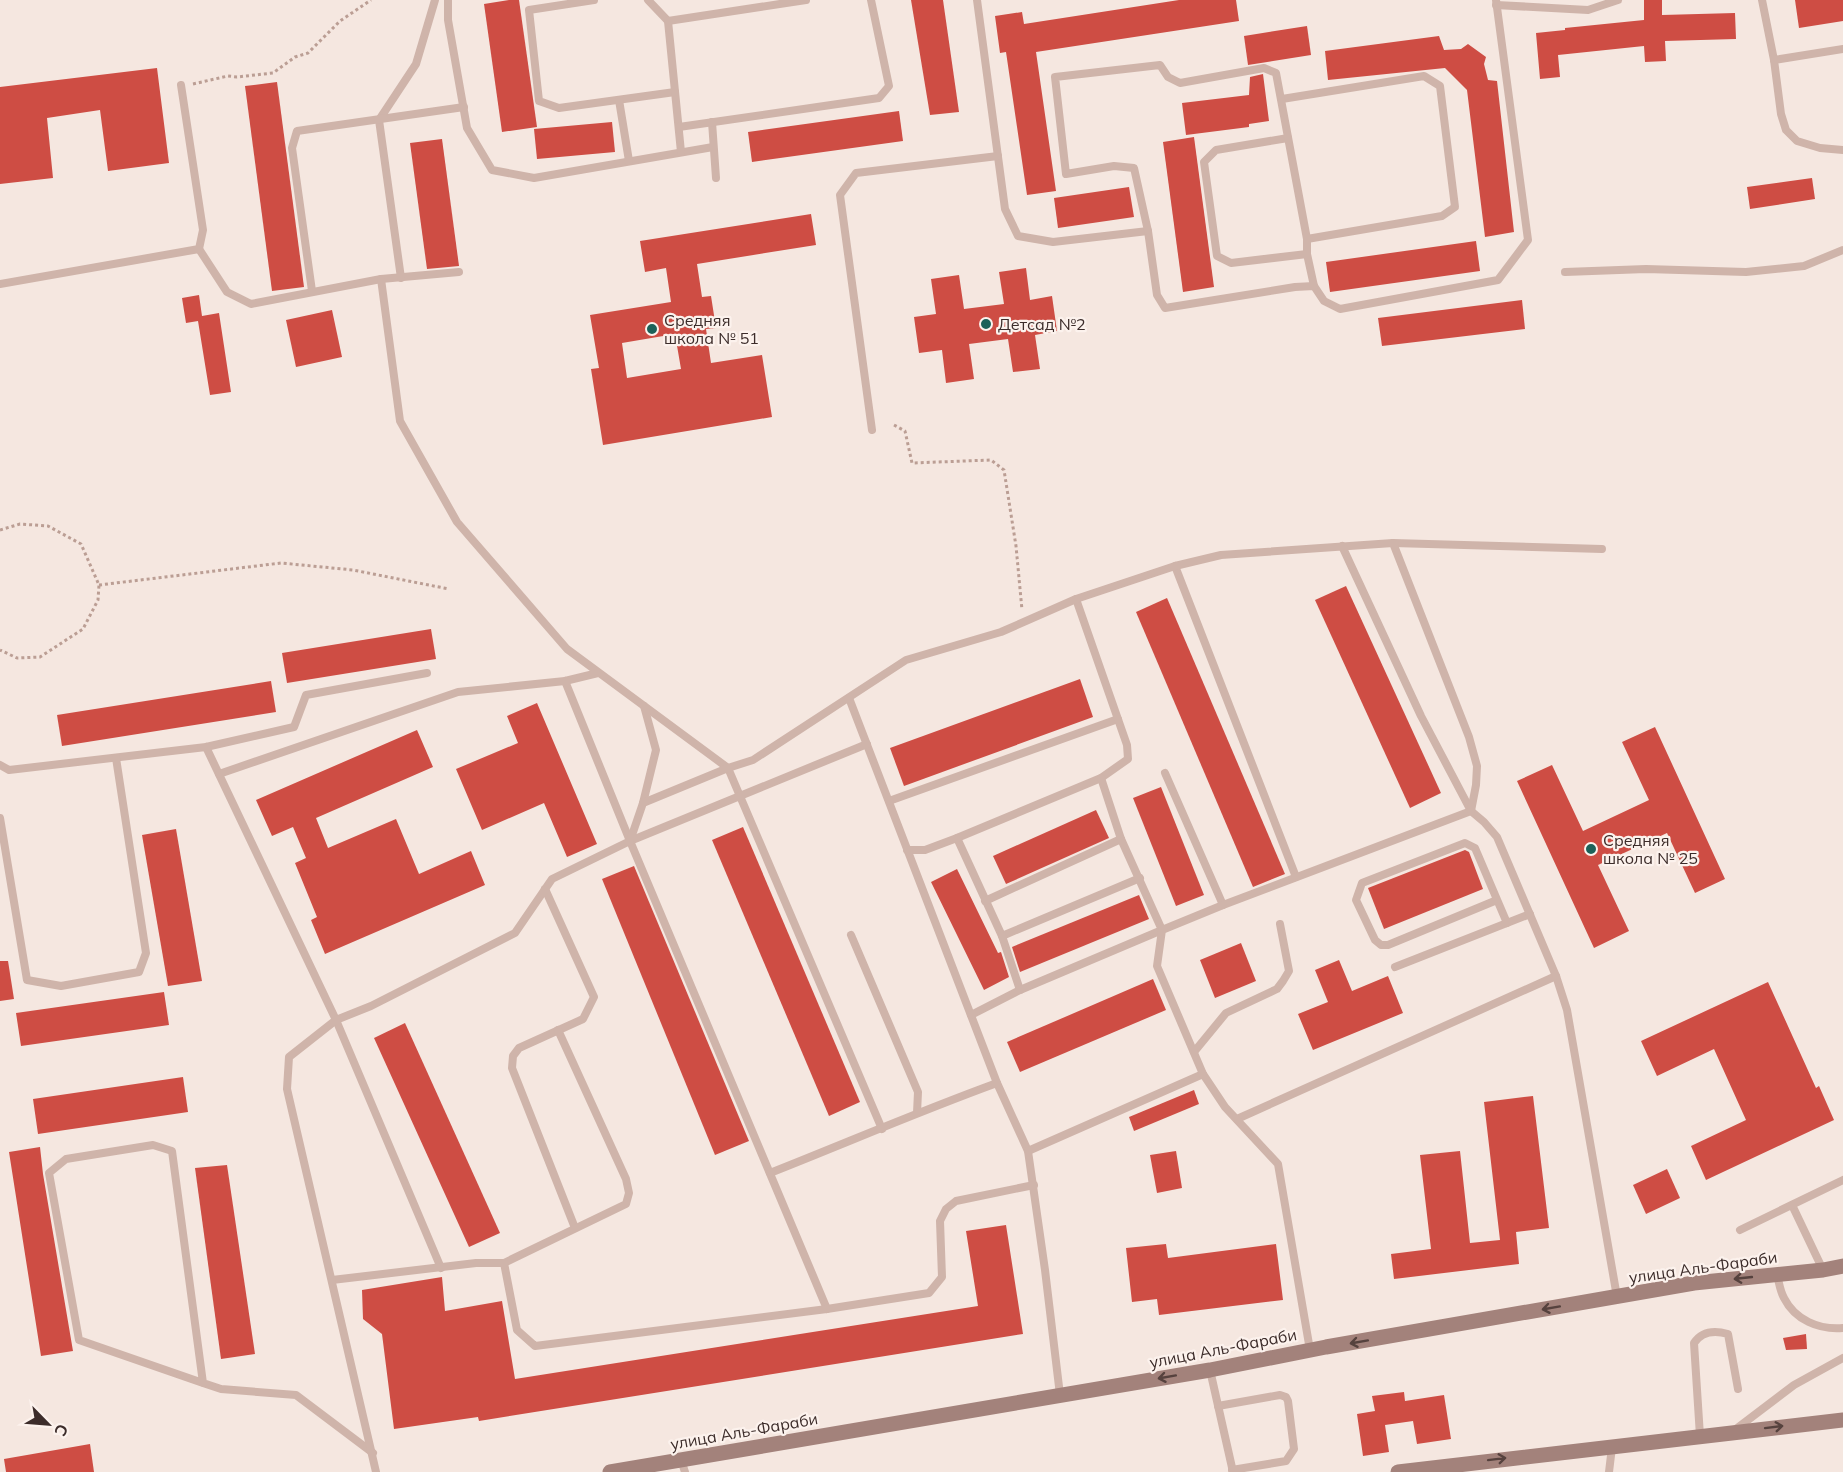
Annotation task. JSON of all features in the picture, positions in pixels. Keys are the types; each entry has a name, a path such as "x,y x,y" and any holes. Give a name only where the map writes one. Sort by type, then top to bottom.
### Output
{"main road":[{"name":"улица Аль-Фараби","path":"610,1472 683,1466 1060,1395 1694,1283 1843,1266"},
{"path":"1398,1472 1843,1420"}],"lane":[{"path":"401,278 379,120 416,64 435,0"},
{"path":"448,0 448,21 467,128 492,170 534,178 714,147"},
{"path":"594,0 529,10 539,100 559,108 675,92"},
{"path":"648,0 668,21 681,152"},
{"path":"668,21 806,0"},
{"path":"679,127 879,98 889,87 871,0"},
{"path":"977,0 1005,209 1018,236 1053,242 1148,231"},
{"path":"1314,286 1165,308 1157,296 1148,231 1134,168 1114,166 1066,174 1056,77 1160,64 1168,77 1180,82 1264,68 1276,73 1314,286 1324,301 1340,309 1498,280 1528,240 1496,3 1588,10 1618,0"},
{"path":"1762,0 1774,60 1780,114 1786,130 1797,141 1820,148 1843,150"},
{"path":"1774,60 1843,49"},
{"path":"1282,99 1425,76 1440,86 1455,207 1442,216 1307,239"},
{"path":"181,86 203,230 199,249 227,292 251,304 381,279 459,272"},
{"path":"619,100 629,161"},
{"path":"312,291 292,148 297,131 464,107"},
{"path":"712,122 716,178"},
{"path":"1288,138 1216,150 1204,162 1217,256 1231,262 1307,254"},
{"path":"872,430 840,195 856,173 998,156"},
{"path":"0,284 199,249"},
{"path":"1565,272 1646,269 1746,272 1804,266 1843,250"},
{"path":"381,279 400,421 457,522 567,649 728,768 882,1129"},
{"path":"1393,543 1469,737 1477,766 1471,811"},
{"path":"643,803 753,760 906,660 1001,632 1076,599 1175,566 1221,555 1393,543 1602,549"},
{"path":"1342,546 1421,716 1471,811 1497,837 1556,976 1567,1010 1617,1297"},
{"path":"1175,566 1296,877"},
{"path":"907,850 925,850 957,838 1101,778 1128,759 1127,745 1076,599"},
{"path":"0,765 9,770 206,747 294,727 306,695 427,673"},
{"path":"219,774 458,692 565,681 598,673"},
{"path":"565,681 827,1309"},
{"path":"849,698 970,1015 997,1083 1028,1151 1060,1395"},
{"path":"630,841 643,803 656,750 644,706"},
{"path":"889,801 1118,719"},
{"path":"376,1472 287,1089 289,1057 336,1020 371,1006 515,933 552,879 630,841 867,744"},
{"path":"206,747 336,1020 441,1268"},
{"path":"0,818 27,980 61,986 139,972 146,953 116,758"},
{"path":"1165,773 1223,905"},
{"path":"1101,778 1121,839 1162,930 1157,966 1203,1074 1225,1107 1278,1164 1310,1350"},
{"path":"970,1015 1020,990 1223,905 1471,811"},
{"path":"957,838 1002,936 1020,990"},
{"path":"985,901 1121,839"},
{"path":"1497,900 1388,945 1381,945 1375,940 1356,900 1362,883 1465,843 1475,848 1497,900 1506,923"},
{"path":"1002,936 1140,878"},
{"path":"545,889 594,997 583,1019 519,1048 513,1056 512,1068 575,1228"},
{"path":"1395,967 1530,914"},
{"path":"1194,1052 1226,1013 1277,989 1283,981 1289,971 1280,924"},
{"path":"851,935 918,1092 917,1113"},
{"path":"1237,1119 1556,976"},
{"path":"332,1280 476,1263 504,1263 626,1204 629,1193 626,1179 558,1030"},
{"path":"1028,1151 1203,1074"},
{"path":"770,1173 997,1083"},
{"path":"203,1383 172,1151 153,1145 66,1159 49,1173 79,1340 203,1383 221,1389 296,1395 373,1453"},
{"path":"1740,1230 1843,1180"},
{"path":"504,1263 517,1330 535,1346 827,1309 929,1293 942,1277 940,1221 946,1209 956,1201 1034,1185"},
{"path":"1792,1205 1823,1270"},
{"path":"1777,1275 1783,1297 1797,1316 1830,1329 1843,1328"},
{"path":"1700,1436 1694,1343 1699,1336 1708,1332 1728,1334 1738,1389"},
{"path":"1732,1432 1794,1385 1843,1358"},
{"path":"1210,1370 1232,1471 1286,1461 1291,1456 1294,1449 1286,1397 1280,1395 1218,1406"},
{"path":"1609,1472 1612,1446"}],"path":[{"path":"181,86 228,76 273,73 295,57 308,53 340,21 371,0"},
{"path":"894,425 905,431 912,463 991,460 1004,470 1016,546 1022,612"},
{"path":"0,530 20,524 48,526 73,539 81,544 99,585 98,600 83,629 40,657 17,657 0,650"},
{"path":"99,585 281,563 353,570 449,589"}],"building":[{"path":"519,0 537,127 502,132 484,4"},
{"path":"911,0 943,0 959,112 930,115"},
{"path":"1179,0 1236,0 1239,21 1036,52 1056,191 1027,195 1006,52 1000,53 995,16 1022,12 1024,24"},
{"path":"1644,0 1662,0 1662,15 1735,13 1736,39 1665,41 1666,61 1645,62 1644,46 1558,55 1560,77 1540,79 1536,33 1644,20"},
{"path":"1795,0 1843,0 1843,21 1799,28"},
{"path":"1307,26 1311,55 1248,65 1244,36"},
{"path":"1439,36 1444,50 1461,49 1468,44 1486,57 1484,64 1488,80 1497,81 1514,232 1485,237 1467,90 1445,68 1328,80 1325,51"},
{"path":"157,68 169,163 108,171 100,110 47,118 53,178 0,184 0,87"},
{"path":"1263,74 1269,121 1249,124 1249,127 1186,135 1182,103 1249,95 1250,77"},
{"path":"277,82 304,287 272,291 245,86"},
{"path":"899,111 903,141 752,162 748,132"},
{"path":"612,122 615,152 537,159 534,129"},
{"path":"1194,137 1214,287 1183,292 1163,142"},
{"path":"442,139 459,266 427,269 410,143"},
{"path":"1812,178 1815,199 1750,209 1747,187"},
{"path":"1129,187 1134,217 1058,228 1054,198"},
{"name":"Средняя школа № 51","path":"811,214 816,245 697,264 702,297 711,296 716,328 706,329 711,363 762,355 772,417 603,445 591,369 599,368 590,315 671,302 666,268 645,272 640,241","holes":["675,334 681,369 627,378 622,343"]},
{"path":"1476,241 1480,271 1330,292 1326,262"},
{"name":"Детсад №2","path":"1026,268 1030,300 1052,296 1057,331 1035,335 1040,369 1013,372 1008,339 969,344 974,379 946,383 942,350 919,353 914,317 936,314 931,279 959,275 964,309 1004,304 999,272"},
{"path":"199,295 202,316 219,313 231,392 210,395 198,321 186,323 182,298"},
{"path":"1522,300 1525,329 1382,346 1378,318"},
{"path":"332,310 342,357 296,367 286,320"},
{"path":"1346,586 1441,793 1410,808 1315,600"},
{"path":"1167,598 1285,874 1253,887 1136,612"},
{"path":"431,629 436,659 287,683 282,653"},
{"path":"1080,679 1093,717 904,786 890,748"},
{"path":"271,681 276,712 62,746 57,715"},
{"path":"537,703 597,844 567,857 544,803 482,830 456,769 518,743 507,716"},
{"name":"Средняя школа № 25","path":"1655,727 1725,879 1695,893 1667,833 1598,865 1629,931 1594,948 1517,781 1552,765 1583,831 1649,800 1622,742"},
{"path":"417,730 433,767 316,818 328,848 396,819 419,874 471,851 485,885 325,954 311,920 317,917 295,863 306,858 293,827 272,836 256,800"},
{"path":"1161,787 1204,895 1176,906 1133,798"},
{"path":"1096,810 1109,838 1006,884 993,856"},
{"path":"743,827 860,1102 829,1116 712,840"},
{"path":"176,829 202,981 168,986 142,835"},
{"path":"1465,850 1469,852 1483,889 1384,929 1368,888"},
{"path":"634,866 749,1141 715,1155 602,879"},
{"path":"957,869 998,953 1001,952 1009,977 984,990 931,882"},
{"path":"1139,895 1149,919 1020,972 1012,947"},
{"path":"1241,943 1256,981 1215,998 1200,960"},
{"path":"1339,960 1352,991 1388,976 1403,1013 1313,1050 1298,1014 1328,1002 1315,970"},
{"path":"0,961 8,961 14,999 0,1001"},
{"path":"1153,979 1166,1010 1020,1072 1007,1042"},
{"path":"1768,982 1816,1088 1819,1086 1834,1120 1706,1180 1691,1146 1746,1120 1714,1049 1657,1076 1641,1041"},
{"path":"164,992 169,1025 21,1046 16,1013"},
{"path":"405,1023 500,1233 469,1247 374,1038"},
{"path":"183,1077 188,1112 38,1134 33,1099"},
{"path":"1194,1090 1199,1104 1134,1131 1129,1117"},
{"path":"1533,1096 1549,1228 1516,1232 1519,1264 1394,1279 1391,1254 1431,1249 1420,1155 1460,1151 1470,1243 1500,1240 1484,1102"},
{"path":"40,1147 73,1351 41,1356 9,1152"},
{"path":"1176,1151 1182,1188 1157,1193 1150,1155"},
{"path":"227,1165 255,1354 221,1359 195,1168"},
{"path":"1667,1169 1680,1198 1646,1214 1633,1185"},
{"path":"1006,1225 1023,1334 479,1421 478,1417 394,1429 382,1334 363,1319 362,1290 442,1277 445,1311 502,1301 515,1379 978,1306 966,1231"},
{"path":"1166,1244 1168,1258 1276,1244 1283,1300 1159,1315 1157,1299 1132,1302 1126,1248"},
{"path":"1806,1334 1807,1349 1786,1350 1783,1338"},
{"path":"1404,1392 1405,1401 1444,1395 1451,1439 1417,1444 1413,1421 1385,1425 1389,1452 1363,1456 1357,1414 1375,1411 1372,1396"},
{"path":"90,1444 94,1472 6,1472 4,1459"}],"place":[{"name":"Детсад №2","path":"986,324"},
{"name":"Средняя школа № 51","path":"652,329"},
{"name":"Средняя школа № 25","path":"1591,849"}]}
